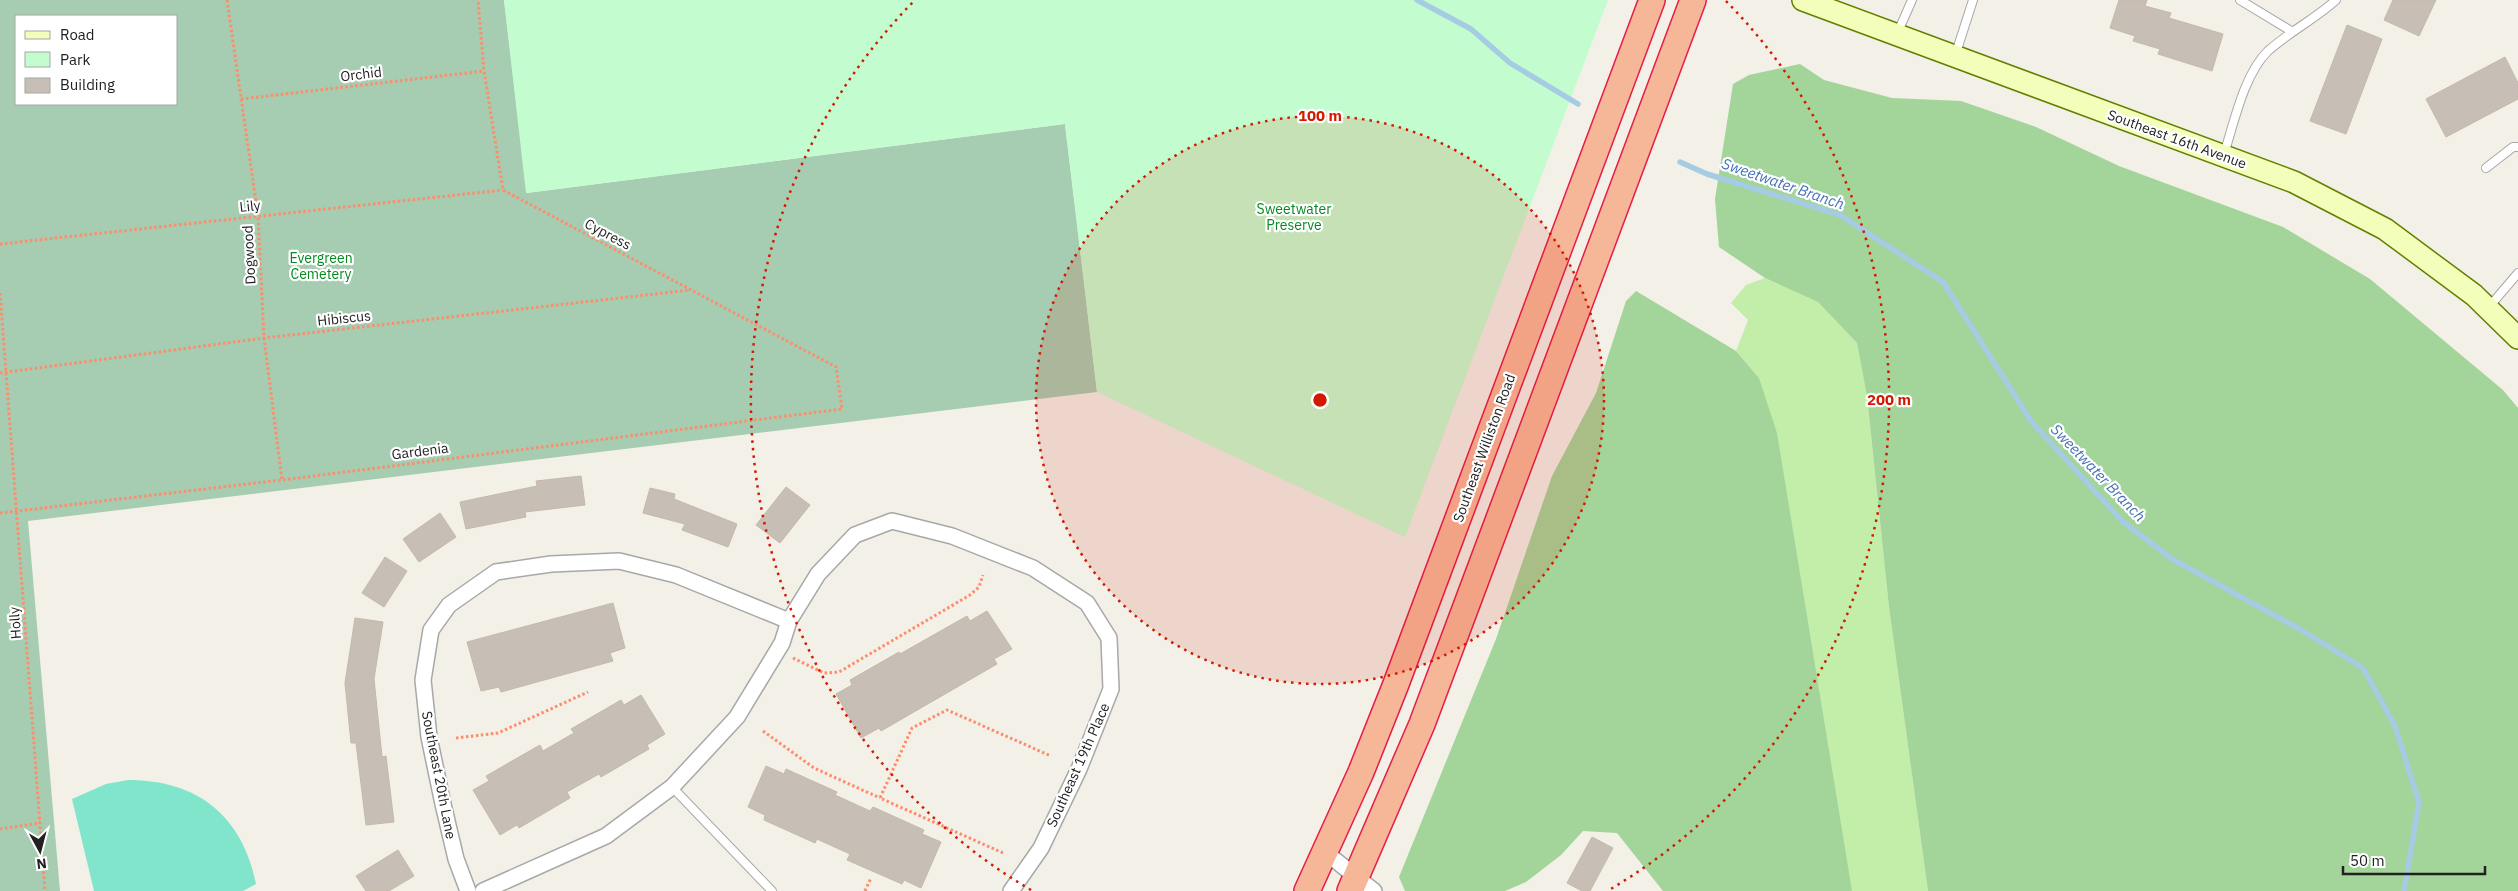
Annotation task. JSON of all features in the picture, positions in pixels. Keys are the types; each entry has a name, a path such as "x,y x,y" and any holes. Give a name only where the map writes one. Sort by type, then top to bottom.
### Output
{"highway":[{"name":"Southeast Williston Road","path":"1307,891 1361,772 1396,684 1652,0"},
{"path":"1360,887 1693,0"}],"main road":[{"name":"Southeast 16th Avenue","path":"1804,0 2294,182 2385,229 2474,296 2518,338"}],"street":[{"name":"Southeast 19th Place","path":"492,889 606,836 672,786 737,717 782,643 789,621 818,574 855,535 892,521 952,536 1033,568 1087,603 1109,638 1111,689 1079,769 1041,848 1011,891"},
{"name":"Southeast 20th Lane","path":"468,891 456,859 443,804 430,737 423,680 431,630 449,605 496,572 551,564 619,561 676,575 789,621"},
{"path":"1325,852 1360,887"}],"lane":[{"path":"1897,34 1912,0"},
{"path":"1955,56 1973,0"},
{"path":"2240,0 2253,3 2291,32"},
{"path":"2223,156 2243,95 2266,53 2291,32 2323,12 2336,0"},
{"path":"2486,168 2513,148 2518,147"},
{"path":"2487,308 2518,273"},
{"path":"672,786 772,891"}],"path":[{"name":"Dogwood","path":"226,0 258,216 264,338 282,480"},
{"path":"478,0 484,71 503,190"},
{"name":"Orchid","path":"241,99 484,71"},
{"name":"Lily","path":"0,244 503,190"},
{"name":"Cypress","path":"503,190 836,367 842,409"},
{"name":"Hibiscus","path":"0,373 264,338 690,290"},
{"name":"Holly","path":"0,293 18,511 45,891"},
{"name":"Gardenia","path":"0,513 282,480 842,409"},
{"path":"788,655 824,673 840,672 970,596 979,587 984,575"},
{"path":"456,738 498,733 588,692"},
{"path":"880,798 912,728 946,710 1051,756"},
{"path":"764,731 814,768 1003,853"},
{"path":"0,829 40,823"},
{"path":"865,891 871,878"}],"green space":[{"name":"Evergreen Cemetery","path":"0,0 504,0 527,193 1065,124 1097,392 28,521 60,891 0,891"},
{"name":"Sweetwater Preserve","path":"504,0 1608,0 1405,537 1097,392 1065,124 526,193"},
{"path":"1800,64 1824,80 1892,98 1961,101 2036,127 2119,166 2283,227 2370,279 2503,390 2518,408 2518,891 1928,891 1889,607 1867,396 1857,343 1818,302 1765,278 1719,247 1715,199 1733,84 1749,75"},
{"path":"1765,278 1818,302 1857,343 1867,395 1889,607 1928,891 1852,891 1759,378 1736,351 1748,320 1731,303 1746,285"},
{"path":"1636,291 1736,351 1759,378 1777,433 1852,891 1663,891 1617,833 1583,831 1561,855 1526,882 1505,891 1405,891 1399,877 1496,639 1552,476 1596,393 1626,301"},
{"path":"128,780 153,782 176,787 196,795 213,806 228,821 240,839 256,884 243,891 94,891 72,799 106,784"}],"building":[{"path":"2119,0 2147,0 2145,6 2171,13 2169,18 2223,34 2212,71 2158,54 2160,49 2133,41 2135,36 2110,28"},
{"path":"2393,0 2436,0 2419,36 2384,20"},
{"path":"2347,25 2382,39 2346,134 2310,121"},
{"path":"2505,57 2518,83 2518,99 2446,137 2426,99"},
{"path":"581,476 585,505 525,512 526,517 466,529 460,502 537,486 536,481"},
{"path":"786,487 810,505 780,543 756,525"},
{"path":"650,488 675,494 674,499 737,524 728,547 682,530 685,524 643,513"},
{"path":"440,513 456,537 419,562 403,539"},
{"path":"385,557 407,571 384,607 362,593"},
{"path":"613,603 625,648 610,653 613,661 501,692 499,687 481,691 467,642"},
{"path":"987,611 1012,649 994,659 997,664 881,731 879,728 861,738 836,694 852,685 850,680 899,652 900,654 967,616 970,621"},
{"path":"355,618 383,622 374,679 382,757 386,756 394,822 366,825 356,743 351,743 345,683"},
{"path":"641,695 665,734 647,745 649,749 601,777 599,774 567,792 570,798 519,828 517,825 500,835 473,790 489,781 486,776 540,745 543,751 574,733 571,729 621,700 624,705"},
{"path":"766,766 784,774 786,769 837,792 835,795 870,811 873,807 924,830 922,834 941,842 921,888 904,880 902,884 847,860 850,854 817,839 815,843 764,820 765,815 748,807"},
{"path":"1592,837 1613,848 1590,891 1582,891 1567,883"},
{"path":"398,850 414,876 389,891 366,891 356,876"}],"waterway":[{"name":"Sweetwater Branch","path":"1417,0 1471,29 1510,63 1578,104"},
{"name":"Sweetwater Branch","path":"1680,162 1707,174 1840,215 1943,282 2031,421 2122,521 2172,559 2303,631 2363,668 2395,726 2419,802 2404,891"}]}
